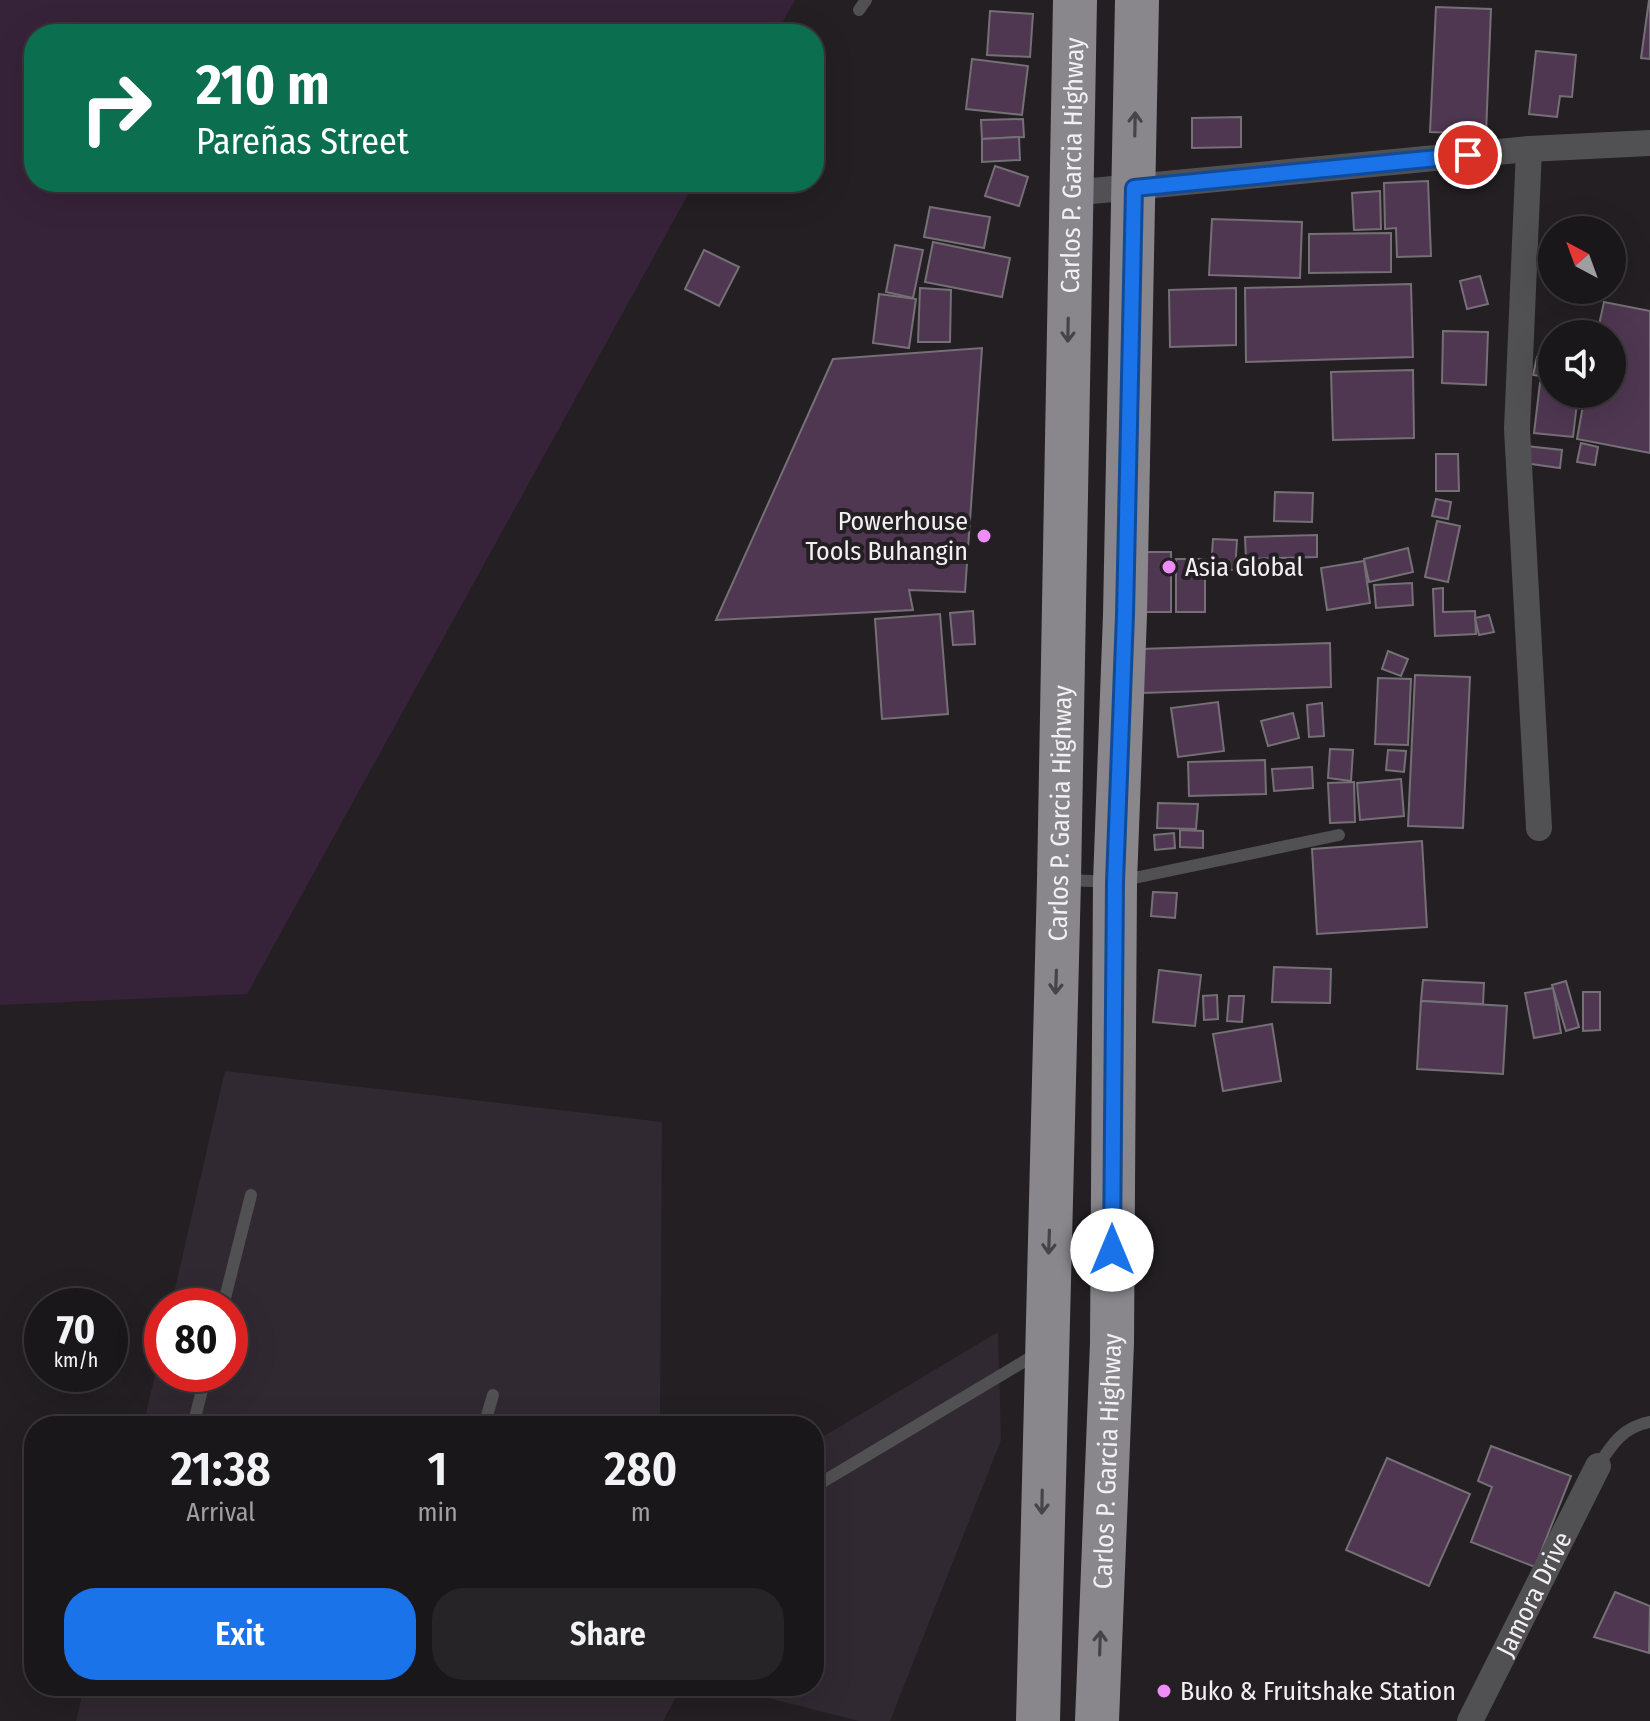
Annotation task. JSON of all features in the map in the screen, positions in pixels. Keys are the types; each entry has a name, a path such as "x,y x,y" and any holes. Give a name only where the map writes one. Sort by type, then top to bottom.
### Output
{"highway":[{"name":"Carlos P. Garcia Highway","path":"1038,1721 1059,880 1075,0"},
{"name":"Carlos P. Garcia Highway","path":"1097,1721 1112,1343 1115,882 1125,615 1137,0"},
{"path":"1065,445 1129,445"},
{"path":"1062,615 1125,615"}],"street":[{"path":"1071,193 1529,149 1650,143"},
{"path":"1529,149 1517,429 1539,828"},
{"name":"Jamora Drive","path":"1470,1721 1598,1466"}],"lane":[{"path":"1059,880 1115,882 1339,835"},
{"path":"228,1288 251,1195"},
{"path":"824,1481 1024,1364 1046,1348"},
{"path":"196,1416 202,1392"},
{"path":"487,1416 493,1395"},
{"path":"1598,1466 1614,1440 1633,1425 1650,1422"}],"shaded area":[{"path":"0,0 795,0 782,24 24,24 24,192 689,192 247,994 0,1005"},
{"path":"225,1071 662,1122 660,1416 145,1416 151,1392 248,1392 248,1288 175,1288"},
{"path":"998,1332 1001,1440 890,1721 859,1721 760,1696 824,1696 824,1436"},
{"path":"82,1696 677,1696 663,1721 76,1721"}],"building":[{"path":"1650,0 1650,59 1641,58"},
{"path":"1436,7 1491,9 1486,134 1430,132"},
{"path":"990,11 1033,14 1030,57 987,55"},
{"path":"1536,51 1576,55 1572,97 1560,96 1557,117 1529,114"},
{"path":"972,59 1028,66 1022,115 966,109"},
{"path":"1241,117 1241,147 1192,148 1192,118"},
{"path":"1023,119 1024,137 982,139 981,120"},
{"path":"1019,137 1020,160 982,162 982,139"},
{"path":"995,166 1028,177 1019,206 985,196"},
{"path":"1428,181 1431,256 1397,257 1396,228 1385,229 1384,183"},
{"path":"1380,191 1381,229 1354,230 1352,193"},
{"path":"930,207 990,217 984,248 924,237"},
{"path":"1212,219 1302,222 1300,278 1209,275"},
{"path":"1391,233 1391,272 1309,273 1309,234"},
{"path":"933,242 1010,258 1002,297 925,282"},
{"path":"895,245 923,250 913,298 886,292"},
{"path":"704,250 739,267 719,306 685,289"},
{"path":"1480,276 1488,304 1467,309 1460,281"},
{"path":"1411,284 1413,357 1246,362 1245,288"},
{"path":"920,288 951,290 950,342 918,342"},
{"path":"1236,288 1236,345 1170,347 1169,290"},
{"path":"879,294 916,299 909,348 873,343"},
{"path":"1604,304 1650,311 1650,453 1577,439 1583,408 1626,408 1626,320 1600,320"},
{"path":"1443,331 1488,332 1486,385 1442,383"},
{"path":"982,348 965,592 909,590 913,610 716,620 833,359"},
{"path":"1537,357 1538,357 1538,376 1533,375"},
{"path":"1413,370 1414,438 1333,440 1331,372"},
{"path":"1538,400 1538,408 1576,408 1573,437 1534,433"},
{"path":"1581,443 1598,447 1595,465 1577,462"},
{"path":"1526,446 1562,450 1560,468 1524,463"},
{"path":"1436,454 1458,454 1459,491 1436,491"},
{"path":"1275,492 1313,493 1312,522 1274,521"},
{"path":"1436,499 1451,502 1448,519 1432,516"},
{"path":"1437,521 1460,526 1448,582 1425,577"},
{"path":"1317,535 1317,557 1246,559 1245,537"},
{"path":"1213,539 1237,540 1235,570 1211,569"},
{"path":"1408,548 1413,572 1369,582 1364,559"},
{"path":"1146,552 1171,552 1171,612 1146,612"},
{"path":"1176,559 1205,559 1205,612 1176,612"},
{"path":"1364,561 1370,603 1327,610 1321,568"},
{"path":"1412,583 1413,605 1376,608 1374,585"},
{"path":"1443,588 1443,612 1475,611 1476,634 1435,636 1433,589"},
{"path":"973,611 975,644 953,645 950,613"},
{"path":"940,614 948,714 882,719 875,619"},
{"path":"1489,615 1494,632 1479,635 1475,618"},
{"path":"1330,643 1331,687 1141,693 1140,649"},
{"path":"1388,651 1408,659 1401,676 1382,669"},
{"path":"1415,675 1470,677 1463,828 1408,826"},
{"path":"1378,678 1411,679 1408,745 1375,744"},
{"path":"1218,702 1224,751 1178,757 1171,708"},
{"path":"1322,703 1324,736 1309,737 1307,705"},
{"path":"1293,713 1299,738 1268,746 1261,721"},
{"path":"1330,749 1353,750 1351,781 1328,778"},
{"path":"1388,750 1406,751 1404,772 1386,770"},
{"path":"1265,760 1266,794 1189,796 1188,762"},
{"path":"1312,767 1313,788 1274,791 1272,769"},
{"path":"1401,779 1404,816 1360,820 1357,783"},
{"path":"1354,782 1355,822 1330,823 1328,783"},
{"path":"1158,803 1198,804 1196,829 1157,828"},
{"path":"1180,830 1203,831 1203,848 1180,847"},
{"path":"1174,833 1175,848 1155,850 1154,835"},
{"path":"1422,841 1427,927 1317,934 1312,849"},
{"path":"1153,892 1177,893 1175,918 1151,916"},
{"path":"1274,967 1331,969 1330,1003 1272,1002"},
{"path":"1159,970 1201,975 1195,1026 1153,1022"},
{"path":"1423,980 1484,983 1483,1004 1421,1001"},
{"path":"1566,981 1579,1027 1566,1031 1552,985"},
{"path":"1553,988 1561,1033 1534,1038 1525,993"},
{"path":"1583,992 1600,992 1600,1030 1583,1031"},
{"path":"1217,995 1218,1019 1204,1020 1203,996"},
{"path":"1229,996 1244,996 1242,1022 1227,1021"},
{"path":"1421,1001 1507,1006 1503,1074 1417,1069"},
{"path":"1272,1024 1281,1081 1223,1091 1213,1034"},
{"path":"1491,1446 1571,1476 1535,1567 1471,1542 1492,1487 1478,1481"},
{"path":"1387,1458 1470,1494 1429,1586 1346,1550"},
{"path":"1615,1592 1650,1606 1649,1653 1594,1637"}],"place":[{"name":"Powerhouse Tools Buhangin","path":"984,536"},
{"name":"Asia Global","path":"1169,567"},
{"name":"Buko & Fruitshake Station","path":"1164,1691"}],"route":[{"path":"1112,1250 1115,882 1125,615 1134,188 1468,155"}]}
